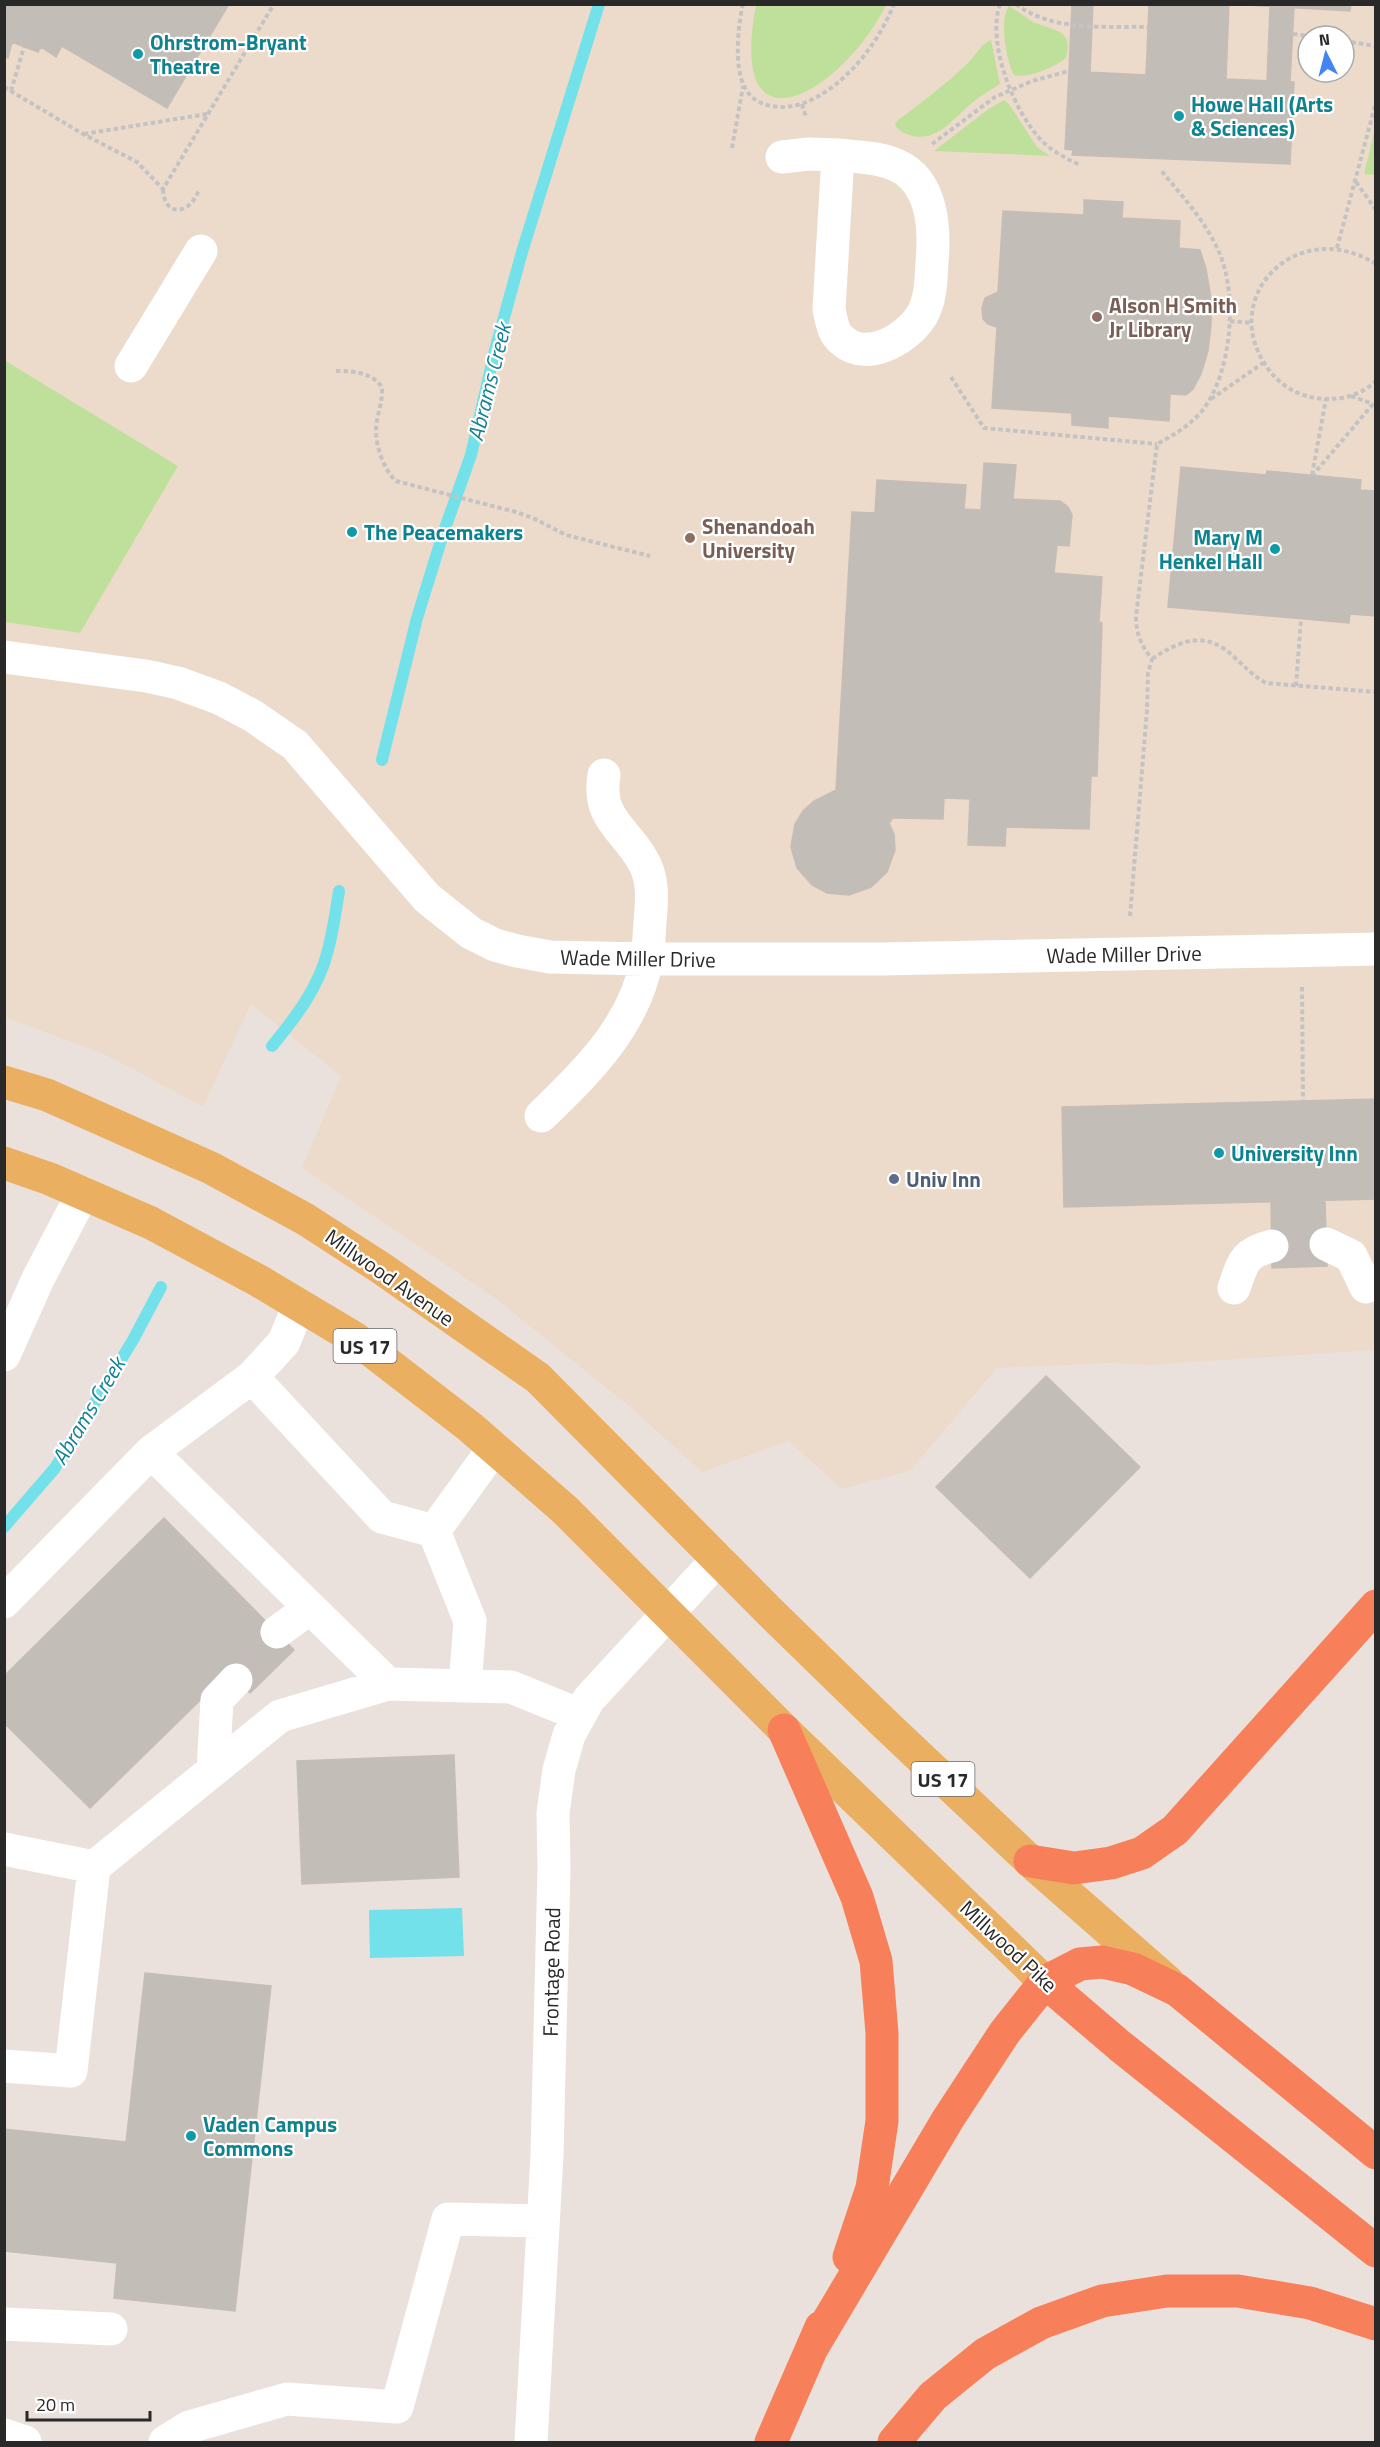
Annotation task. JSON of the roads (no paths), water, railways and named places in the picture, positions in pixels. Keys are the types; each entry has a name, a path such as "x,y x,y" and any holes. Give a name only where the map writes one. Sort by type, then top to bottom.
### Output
{"highway":[{"path":"1030,1861 1074,1868 1112,1863 1142,1853 1175,1830 1376,1606"},
{"path":"771,2442 856,2242 872,2188 882,2121 882,2033 876,1961 857,1897 784,1730"},
{"path":"812,2348 948,2119 1005,2031 1045,1982 1080,1964 1102,1962 1133,1969 1177,1990"},
{"name":"Millwood Pike","path":"1045,1982 1120,2046 1376,2251"},
{"name":"US 17","path":"1177,1990 1376,2153"},
{"path":"894,2442 933,2396 985,2354 1041,2323 1102,2301 1167,2290 1238,2291 1310,2303 1376,2324"}],"main road":[{"name":"Millwood Avenue","path":"4,1082 47,1095 212,1168 305,1219 381,1268 538,1378 718,1559"},
{"name":"US 17","path":"4,1163 83,1193 152,1223 356,1339 470,1426 565,1510 668,1614"},
{"name":"US 17","path":"718,1559 877,1717 1030,1861 1177,1990"},
{"name":"Millwood Pike","path":"668,1614 784,1730 1045,1982"}],"street":[{"path":"782,157 809,153 838,155 879,160 898,166 920,188 932,218 934,242 927,304 906,334 876,348 866,349 848,344 837,335 832,325 830,309 838,155"},
{"path":"131,366 201,251"},
{"name":"Wade Miller Drive","path":"4,657 146,676 178,683 219,698 253,716 295,745 427,898 443,912 471,933 495,945 549,957 881,959 1376,949"},
{"path":"541,1116 599,1057 618,1030 631,1008 647,959 651,884 642,859 616,827 606,809 602,792 604,775"},
{"path":"8,1334 83,1193"},
{"path":"1326,1244 1351,1256 1366,1287"},
{"path":"1234,1288 1244,1259 1261,1249 1272,1246"},
{"path":"4,1602 151,1452 252,1377 284,1342 299,1305"},
{"path":"252,1377 382,1517 434,1531"},
{"path":"434,1531 494,1448"},
{"path":"151,1452 388,1684"},
{"path":"434,1531 470,1621 465,1686"},
{"name":"Frontage Road","path":"531,2442 548,2119 554,1868 553,1813 559,1770 569,1735 588,1699 718,1559"},
{"path":"277,1632 310,1608"},
{"path":"213,1770 217,1700 236,1680"},
{"path":"4,2066 71,2071 94,1867 280,1716 388,1684 511,1687 579,1715"},
{"path":"4,1849 94,1867"},
{"path":"165,2442 189,2427 287,2399 397,2407 448,2219 543,2221"},
{"path":"4,2324 111,2329"},
{"path":"4,2435 25,2442"}],"water":[{"path":"462,1908 464,1956 370,1958 369,1910"}],"waterway":[{"name":"Abrams Creek","path":"382,760 417,618 471,455 495,350 522,252 599,4"},
{"name":"Abrams Creek","path":"272,1046 298,1013 319,977 330,943 339,891"},
{"name":"Abrams Creek","path":"4,1527 55,1468 133,1340 161,1287"}],"tunnel":[{"path":"1272,1246 1326,1244"},
{"path":"236,1680 277,1632"}],"place":[{"name":"Ohrstrom-Bryant Theatre","path":"138,54"},
{"name":"Howe Hall (Arts & Sciences)","path":"1179,116"},
{"name":"Alson H Smith Jr Library","path":"1097,317"},
{"name":"The Peacemakers","path":"352,532"},
{"name":"Shenandoah University","path":"690,538"},
{"name":"Mary M Henkel Hall","path":"1275,549"},
{"name":"University Inn","path":"1219,1153"},
{"name":"Univ Inn","path":"894,1179"},
{"name":"Vaden Campus Commons","path":"191,2136"}]}
